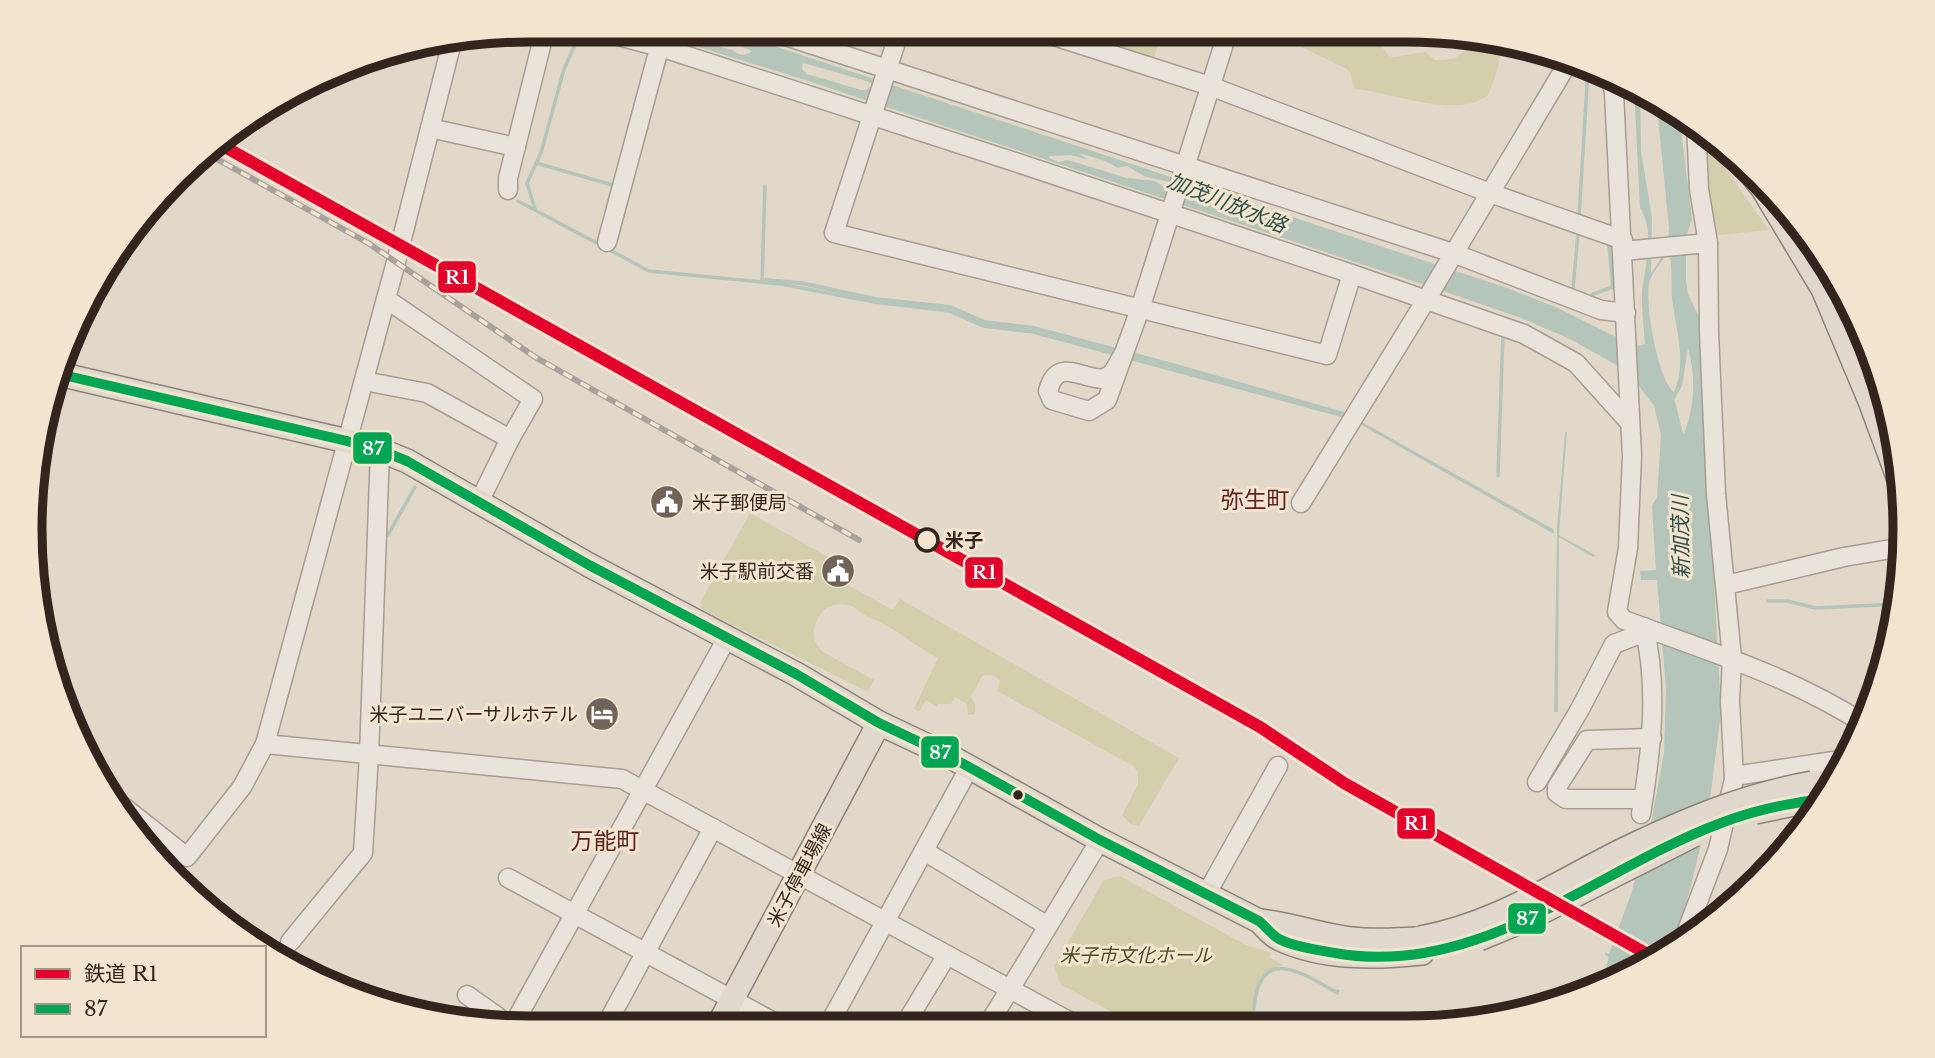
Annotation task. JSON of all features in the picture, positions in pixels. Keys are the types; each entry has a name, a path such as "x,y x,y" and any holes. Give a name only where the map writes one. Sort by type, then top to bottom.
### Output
{"main road":[{"path":"1782,220 1823,289 1885,443"},
{"path":"67,376 347,441 407,461 599,570 796,674 879,723 1259,921 1283,923 1343,938 1392,940 1421,945 1494,917 1620,852 1715,809 1759,794 1815,794"},
{"name":"米子停車場線","path":"724,1016 879,723"}],"street":[{"path":"508,190 542,42"},
{"path":"607,242 661,42"},
{"path":"668,42 1012,161 1352,274 1429,295 1524,334 1559,352 1576,363 1630,423"},
{"path":"802,42 1451,256 1601,310 1626,313"},
{"path":"896,42 834,233 1327,355 1352,274"},
{"path":"1072,42 1210,86 1627,247 1702,243"},
{"path":"1124,353 1112,374 1101,379 1070,372 1058,373 1051,378 1048,391 1052,400 1089,411 1107,400 1140,309 1224,42"},
{"path":"147,830 187,858 242,787 265,744 451,48"},
{"path":"1301,503 1564,69"},
{"path":"1613,88 1627,247 1626,313 1632,487 1628,548 1617,612 1624,620 1648,631 1728,656 1777,676 1856,715"},
{"path":"430,128 516,147"},
{"path":"1688,925 1718,849 1734,776 1726,585 1716,494 1697,139"},
{"path":"386,299 533,400 479,502"},
{"path":"364,381 427,393 510,439"},
{"path":"290,942 363,853 380,450"},
{"path":"1726,585 1844,557 1892,549"},
{"path":"1648,631 1652,738 1642,806 1566,799 1559,795 1557,787 1587,740 1652,738"},
{"path":"1537,782 1614,644 1648,631"},
{"path":"518,1016 727,638"},
{"path":"265,744 622,779 1060,1016"},
{"path":"1734,776 1834,761"},
{"path":"1207,893 1278,766"},
{"path":"833,1016 969,768"},
{"path":"612,1016 713,828"},
{"path":"993,1016 1100,840"},
{"path":"924,851 1046,925"},
{"path":"508,878 763,1016"},
{"path":"910,1016 947,955"},
{"path":"467,995 495,1015"}],"green space":[{"path":"1090,42 1159,42 1153,62"},
{"path":"1378,42 1389,56 1425,52 1435,60 1454,58 1462,53 1466,46 1501,51 1498,69 1488,95 1475,102 1442,105 1355,89 1347,69 1293,43"},
{"path":"1700,142 1713,152 1769,230 1711,236"},
{"path":"750,513 837,562 830,575 893,610 900,599 1179,758 1139,826 1130,824 1122,815 1138,784 1138,772 1133,766 997,691 1000,681 994,676 982,676 971,697 975,704 975,714 968,715 967,704 955,697 951,704 938,704 937,707 926,700 919,712 914,709 938,658 851,606 839,604 826,608 815,624 815,641 823,652 874,680 868,692 703,610 701,601"},
{"name":"米子市文化ホール","path":"1120,876 1244,944 1271,953 1269,957 1283,965 1265,975 1260,982 1252,1016 1119,1016 1060,984 1054,966 1104,880"}],"water":[{"path":"683,42 706,42 744,55 752,51 731,42 762,42 1507,288 1558,308 1638,346 1645,344 1642,289 1648,235 1640,208 1635,99 1640,102 1641,151 1652,218 1651,273 1664,252 1669,228 1657,112 1681,127 1692,219 1686,238 1686,280 1688,294 1700,319 1721,712 1708,816 1677,934 1604,974 1609,957 1605,953 1609,954 1631,894 1652,818 1664,752 1666,689 1657,580 1641,580 1640,571 1656,570 1652,506 1657,497 1661,435 1654,406 1620,367 1570,339 1521,318","holes":["803,63 863,80 871,83 871,86 861,90 807,74 802,69","1079,153 1118,168 1127,166 1144,176 1196,189 1222,205 1190,199 1154,181 1127,178 1068,160 1059,162 1049,158 1071,155 1088,160","1668,251 1680,357 1674,392 1663,373 1653,339 1648,290 1650,280","1688,348 1693,391 1684,434 1674,400 1682,386"]},
{"path":"764,278 802,281 875,297 950,305 985,320 1034,326 1344,412 1553,529 1554,534 1342,414 1033,330 983,325 949,309 875,301 800,285 763,281"},
{"path":"1565,432 1559,535 1595,555 1593,557 1559,537 1558,712 1554,712 1557,528"}],"waterway":[{"path":"535,209 527,183 541,153 564,69 576,42"},
{"path":"1579,217 1587,77"},
{"path":"536,163 616,186"},
{"path":"762,282 765,186"},
{"path":"518,201 649,271 781,284 874,302 949,311 983,326 1033,332 1115,354"},
{"path":"1573,289 1578,233"},
{"path":"1591,298 1593,294 1613,287 1609,246"},
{"path":"1552,282 1584,294"},
{"path":"1498,476 1503,333"},
{"path":"1129,358 1348,417"},
{"path":"388,535 415,487"},
{"path":"1768,601 1787,601 1816,608 1887,605"},
{"path":"1254,1009 1264,976 1273,970 1297,972 1337,993 1338,991"}],"railway":[{"path":"215,158 368,243 535,357 859,540"}],"rail line":[{"name":"R1","path":"227,148 1260,727 1344,783 1646,953"}],"transit line":[{"name":"87","path":"67,376 347,441 407,461 589,565 796,674 879,723 951,757 1100,840 1259,921 1279,939 1299,946 1335,953 1388,957 1438,950 1487,936 1535,915 1674,843 1721,823 1746,814 1810,801"}],"place":[{"name":"米子郵便局","path":"667,502"},
{"name":"米子","path":"927,540"},
{"name":"米子駅前交番","path":"838,571"},
{"name":"米子ユニバーサルホテル","path":"602,714"}],"district":[{"name":"弥生町","path":"1255,500"},
{"name":"万能町","path":"605,841"}],"water label":[{"name":"加茂川放水路","path":"1227,203"},
{"name":"新加茂川","path":"1681,537"}]}
